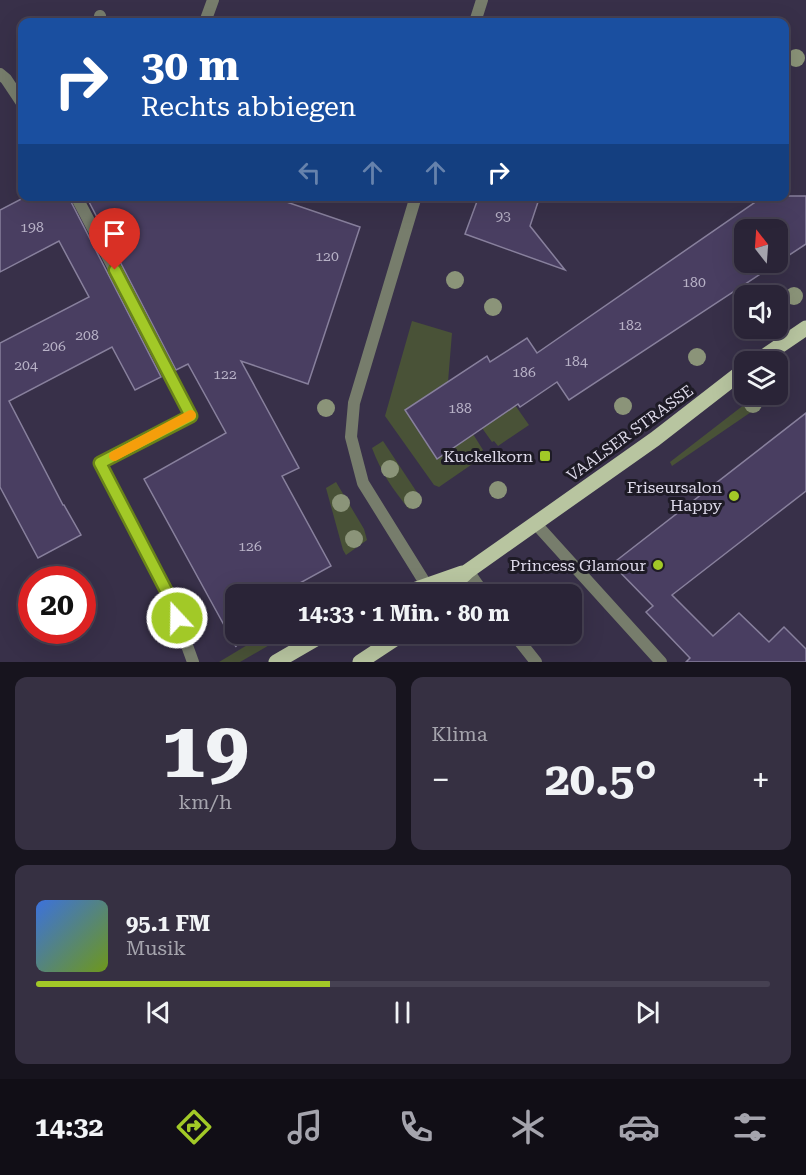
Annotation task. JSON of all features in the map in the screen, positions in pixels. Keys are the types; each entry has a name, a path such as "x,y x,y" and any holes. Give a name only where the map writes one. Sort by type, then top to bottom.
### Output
{"main road":[{"path":"772,351 806,328"},
{"name":"VAALSER STRASSE","path":"442,584 468,571 536,524 656,439 734,378"},
{"name":"VAALSER STRASSE","path":"454,584 468,571"},
{"path":"276,662 307,644"},
{"path":"360,662 387,644"}],"street":[{"path":"207,18 213,0"},
{"path":"476,18 482,0"},
{"path":"0,74 18,97"},
{"path":"79,201 191,416 100,463 169,596 193,662"},
{"path":"415,201 354,404 351,437 363,483 426,584"},
{"path":"536,524 661,662"},
{"path":"468,571 477,584"},
{"path":"522,644 536,662"}],"green space":[{"path":"412,321 452,333 448,382 405,410 437,459 473,434 484,456 439,487 434,485 385,416"},
{"path":"515,405 529,425 498,446 494,441 492,442 482,428"},
{"path":"744,405 761,405 672,466 670,462"},
{"path":"383,441 422,500 409,509 388,480 372,448"},
{"path":"336,482 364,529 367,540 346,555 326,488"},
{"path":"249,644 271,644 240,662 219,662"}],"building":[{"path":"789,196 806,196 806,244 788,256 788,219 734,219 734,273 762,273 744,285 734,285 734,291 569,400 557,382 520,407 518,404 437,459 405,410 487,356 490,362 527,338 537,353 757,201 789,201"},
{"path":"18,201 71,201 161,377 135,390 112,347 9,401 81,535 38,558 0,487 0,343 89,297 59,241 0,272 0,210"},
{"path":"89,201 284,201 360,227 308,384 241,361 299,468 282,476 331,566 298,584 225,584 225,627 144,479 226,433 188,364 176,370"},
{"path":"477,201 538,201 530,226 565,270 465,234"},
{"path":"806,413 806,491 672,595 713,636 739,613 769,642 784,627 806,649 806,662 686,662 690,658 646,612 653,606 612,564"}],"slow traffic":[{"path":"114,456 191,415"}],"place":[{"name":"Kuckelkorn","path":"545,456"},
{"name":"Friseursalon Happy","path":"734,496"},
{"name":"Princess Glamour","path":"658,565"}],"route":[{"path":"115,270 191,416 100,463 169,596 177,618"}]}
